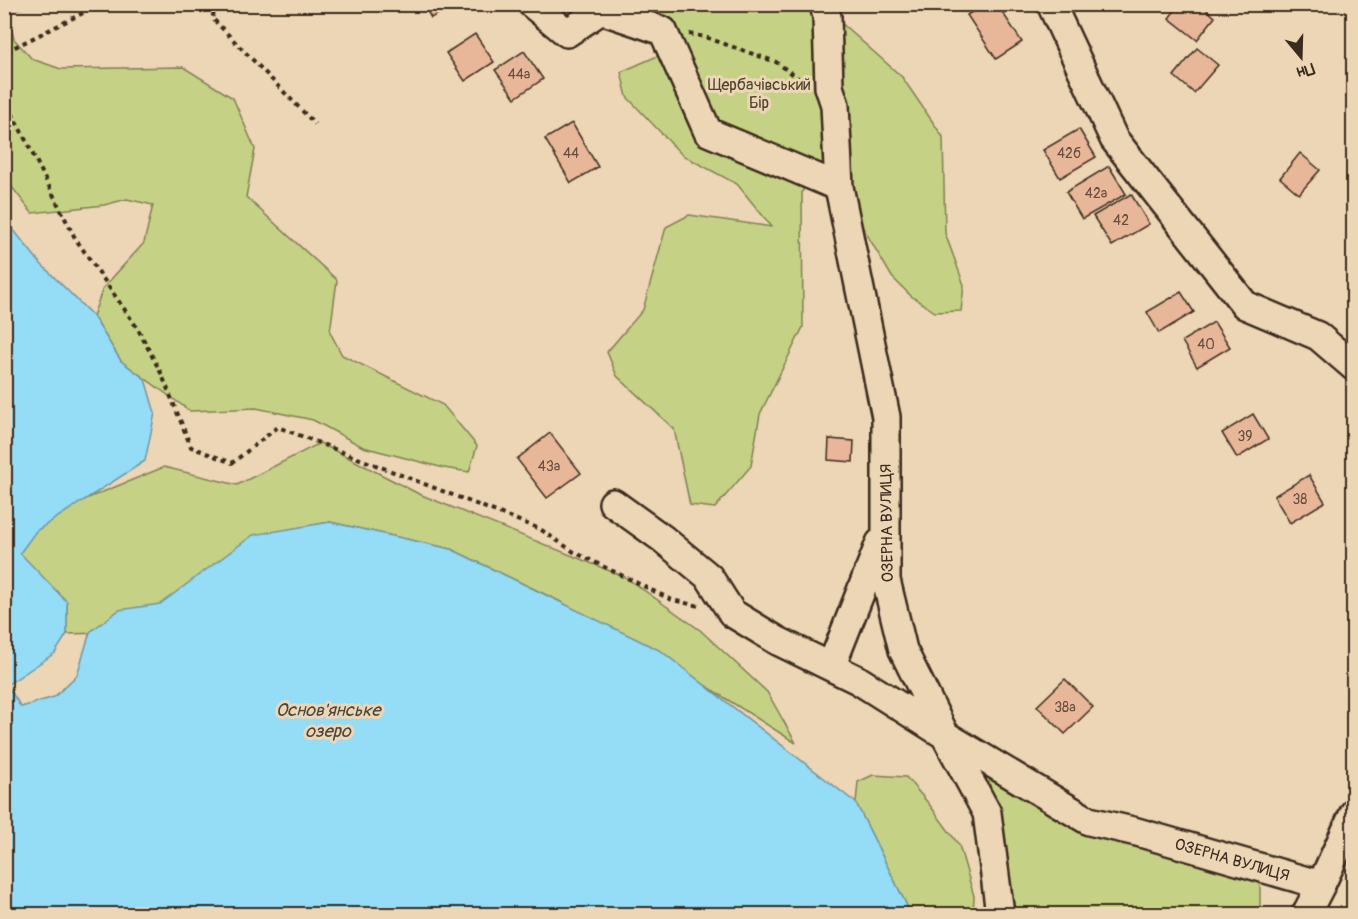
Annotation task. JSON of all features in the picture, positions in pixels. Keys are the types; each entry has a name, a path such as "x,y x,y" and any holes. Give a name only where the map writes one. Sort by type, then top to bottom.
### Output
{"street":[{"path":"532,4 567,33 601,10 663,31 708,132 839,187"},
{"name":"ОЗЕРНА ВУЛИЦЯ","path":"824,4 827,17 830,87 835,105 839,187 886,417 886,580 903,650 945,735 1089,821 1137,832 1321,885"},
{"path":"1051,4 1114,139 1245,305 1318,336 1353,367"},
{"path":"614,503 709,577 732,613 778,641 858,680 945,735 987,813 1000,915"},
{"path":"831,667 886,528"},
{"path":"1306,915 1353,813"}],"path":[{"path":"4,61 11,49 101,4"},
{"path":"217,4 212,18 315,124"},
{"path":"663,31 705,37 776,62 835,105"},
{"path":"4,97 75,238 138,329 162,375 190,447 232,463 278,427 540,529 574,552 672,600 732,613"}],"green space":[{"path":"4,5 34,5 7,11 14,39 32,59 61,69 183,67 233,98 255,149 246,197 337,280 330,332 342,355 443,405 477,446 469,472 444,468 363,447 313,420 256,408 190,411 121,361 93,316 103,288 144,243 153,205 127,199 104,205 32,213 5,178"},
{"name":"Щербачівський Бір","path":"648,5 821,5 902,77 943,137 945,233 964,285 961,311 935,312 911,296 892,277 839,187 811,168 802,193 803,327 760,414 751,466 715,508 690,505 674,429 617,376 607,352 643,310 666,227 689,215 772,227 737,184 682,155 627,97 621,72 669,51 671,24"},
{"path":"320,443 419,494 625,577 700,630 767,692 796,743 706,686 561,602 451,549 330,522 264,534 171,604 101,633 67,634 67,602 19,553 25,526 164,467 237,485"},
{"path":"988,770 1260,880 1260,914 1007,914"},
{"path":"873,775 906,777 959,845 974,896 973,914 911,914 856,803 858,782"}],"water":[{"name":"Основ'янське озеро","path":"4,218 41,264 93,316 121,361 145,379 155,413 145,461 36,531 20,553 67,602 67,634 55,653 7,685 21,707 54,697 77,675 90,632 119,610 160,604 253,535 330,522 451,549 661,651 856,803 911,914 5,914"}],"building":[{"path":"423,4 454,4 431,18"},
{"path":"984,4 997,4 1022,42 996,59 967,15"},
{"path":"1180,4 1200,4 1215,17 1197,40 1169,18"},
{"path":"475,34 494,62 465,81 446,53"},
{"path":"1197,48 1218,65 1194,93 1174,76"},
{"path":"524,51 543,79 515,98 495,70"},
{"path":"572,123 598,167 571,183 545,139"},
{"path":"1079,129 1096,157 1060,178 1043,150"},
{"path":"1300,153 1320,170 1299,194 1280,178"},
{"path":"1109,166 1126,194 1082,219 1066,192"},
{"path":"1131,194 1149,224 1112,246 1093,216"},
{"path":"1181,292 1194,312 1159,333 1147,312"},
{"path":"1214,322 1230,347 1197,367 1182,341"},
{"path":"1253,414 1268,439 1237,458 1222,433"},
{"path":"550,433 581,473 547,498 517,459"},
{"path":"829,439 854,441 853,462 828,460"},
{"path":"1309,475 1325,502 1290,523 1274,496"},
{"path":"1065,679 1093,707 1065,734 1037,706"}]}
